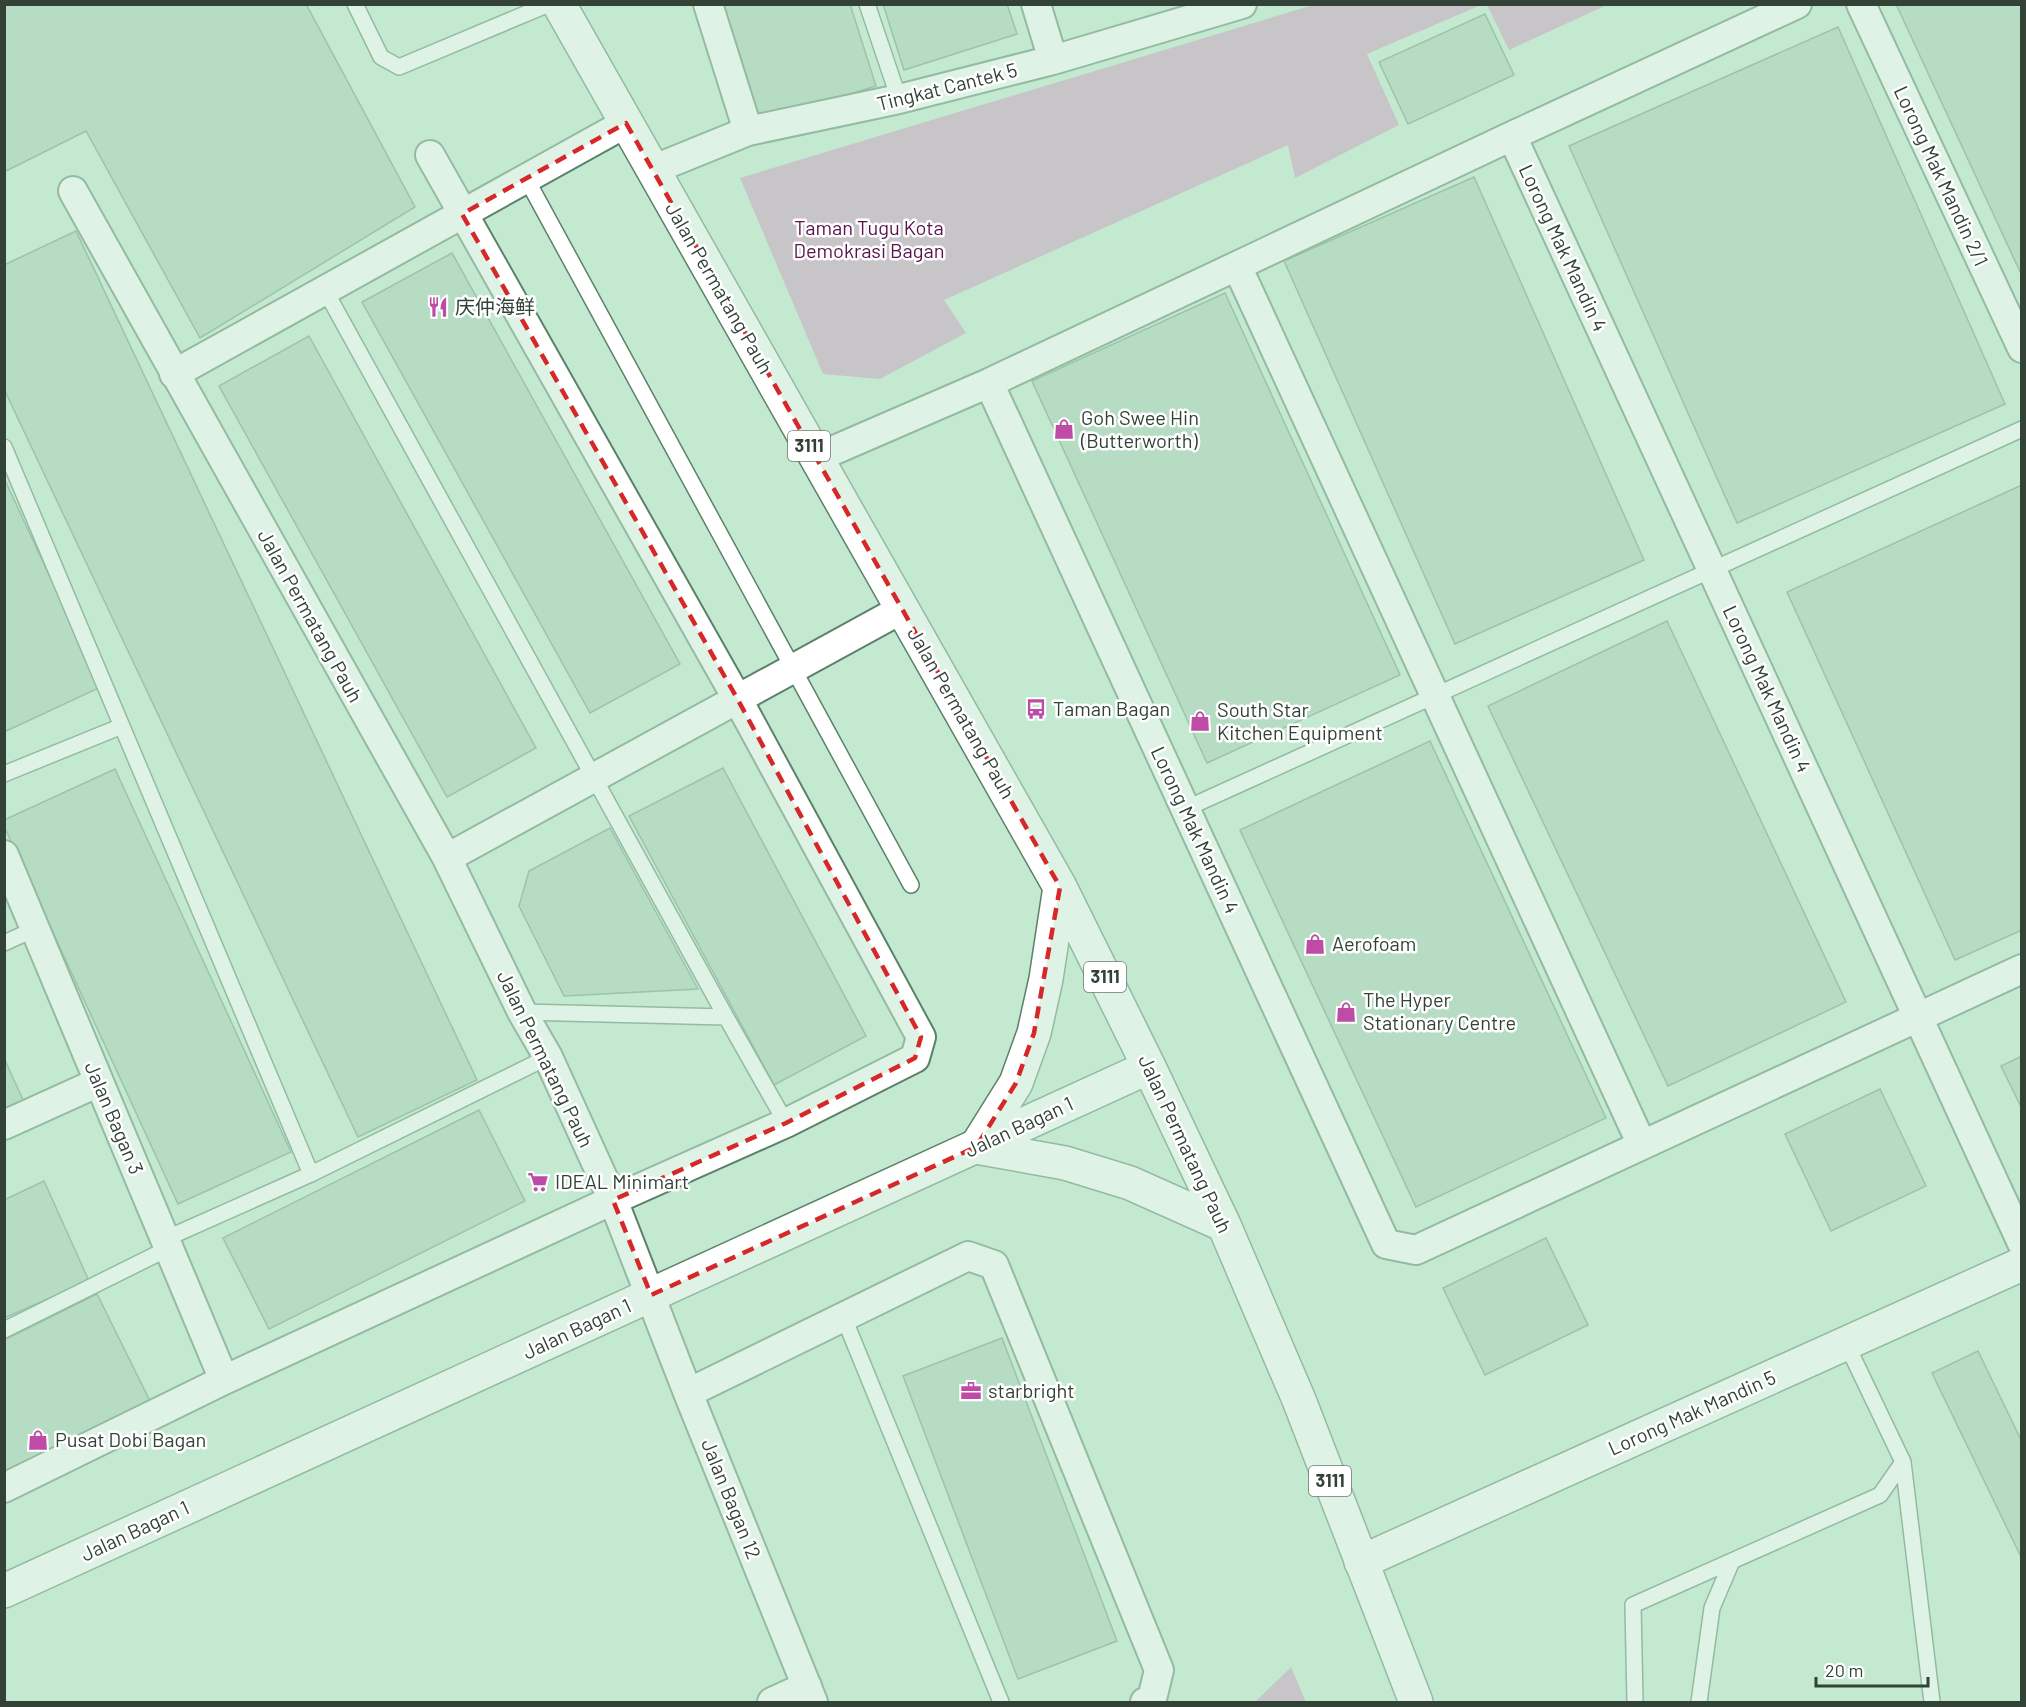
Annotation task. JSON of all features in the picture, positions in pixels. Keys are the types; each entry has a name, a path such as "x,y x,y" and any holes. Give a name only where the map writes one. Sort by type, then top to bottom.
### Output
{"main road":[{"name":"Jalan Permatang Pauh","path":"559,4 1060,888 1224,1225 1299,1400 1416,1702"},
{"path":"1060,888 1046,979 1034,1033 1016,1083 976,1147 1065,1163 1130,1183 1224,1225"},
{"name":"Jalan Bagan 1","path":"4,1591 1149,1067"},
{"name":"Lorong Mak Mandin 5","path":"1361,1562 2022,1264"}],"street":[{"path":"708,4 748,131"},
{"path":"1036,4 1053,60"},
{"name":"Tingkat Cantek 5","path":"652,170 748,131 899,99 1053,60 1242,4"},
{"path":"816,458 989,383 1797,4"},
{"name":"Lorong Mak Mandin 2/1","path":"1861,4 2022,348"},
{"path":"174,374 626,123"},
{"name":"Lorong Mak Mandin 4","path":"1512,136 2022,1243"},
{"path":"4,1488 224,1380 613,1200 786,1123 915,1058 921,1037 738,700 430,155"},
{"name":"Jalan Permatang Pauh","path":"73,191 447,858 522,1012 548,1057 613,1200 651,1295"},
{"path":"1237,266 1642,1145 2022,969"},
{"name":"Lorong Mak Mandin 4","path":"989,383 1386,1244 1416,1250 1642,1145"},
{"name":"Jalan Permatang Pauh","path":"447,858 902,609"},
{"name":"Jalan Bagan 3","path":"4,855 224,1380"},
{"path":"4,1125 99,1082"},
{"path":"688,1394 968,1256 994,1265 1159,1670 1152,1699 1145,1702"},
{"name":"Jalan Bagan 12","path":"651,1295 688,1394 810,1694"},
{"path":"772,1702 810,1694"}],"lane":[{"path":"355,4 381,57 399,67 549,4"},
{"path":"867,4 899,99"},
{"path":"526,178 910,885"},
{"path":"325,290 786,1123"},
{"path":"1185,809 2022,429"},
{"path":"4,447 311,1174"},
{"path":"4,774 122,726"},
{"path":"4,943 35,929"},
{"path":"522,1012 726,1017"},
{"path":"4,1330 167,1243 548,1057"},
{"path":"844,1318 1001,1702"},
{"path":"1846,1343 1903,1462 1932,1702"},
{"path":"1635,1702 1633,1605 1880,1494 1903,1462"},
{"path":"1699,1702 1712,1608 1732,1561"}],"highlighted area":[{"path":"626,123 1060,887 1034,1033 1016,1083 976,1147 651,1295 613,1200 786,1123 915,1058 921,1037 738,700 462,214"}],"green space":[{"name":"Taman Tugu Kota Demokrasi Bagan","path":"1313,5 1481,5 1367,54 1399,125 1295,178 1288,145 944,300 966,333 880,379 823,374 740,178"},
{"path":"1487,5 1607,5 1509,50"},
{"path":"1291,1667 1306,1702 1255,1702"}],"building":[{"path":"4,4 306,4 415,207 200,338 86,131 4,172"},
{"path":"716,4 850,4 876,86 754,124"},
{"path":"883,4 1007,4 1017,34 904,70"},
{"path":"1896,4 2022,4 2022,276"},
{"path":"1485,14 1514,75 1408,124 1379,62"},
{"path":"1838,27 2005,404 1737,523 1569,146"},
{"path":"1474,177 1644,560 1455,644 1284,261"},
{"path":"76,231 477,1080 358,1137 4,389 4,265"},
{"path":"452,253 680,664 590,713 362,302"},
{"path":"1225,293 1400,675 1207,763 1032,381"},
{"path":"309,336 536,748 447,797 219,386"},
{"path":"4,478 101,687 4,732"},
{"path":"2022,485 2022,930 1955,960 1787,592"},
{"path":"1667,621 1846,1002 1668,1086 1488,706"},
{"path":"1430,741 1606,1118 1416,1207 1240,830"},
{"path":"723,768 866,1036 774,1085 629,816"},
{"path":"115,769 291,1152 178,1204 4,826 4,820"},
{"path":"610,828 698,989 564,996 519,906 529,871"},
{"path":"2022,1056 2022,1109 2001,1066"},
{"path":"4,1058 29,1113 4,1123"},
{"path":"1880,1089 1926,1186 1831,1231 1785,1134"},
{"path":"479,1110 525,1201 269,1329 223,1238"},
{"path":"44,1181 89,1281 4,1318 4,1200"},
{"path":"1546,1238 1588,1325 1485,1375 1443,1288"},
{"path":"97,1294 150,1401 4,1473 4,1340"},
{"path":"1002,1338 1117,1641 1018,1679 903,1376"},
{"path":"1978,1351 2022,1442 2022,1559 1932,1373"}],"place":[{"name":"庆仲海鲜","path":"438,307"},
{"name":"Goh Swee Hin (Butterworth)","path":"1064,429"},
{"name":"Taman Bagan","path":"1036,709"},
{"name":"South Star Kitchen Equipment","path":"1200,721"},
{"name":"Aerofoam","path":"1315,944"},
{"name":"The Hyper Stationary Centre","path":"1346,1012"},
{"name":"IDEAL Minimart","path":"538,1182"},
{"name":"starbright","path":"971,1391"},
{"name":"Pusat Dobi Bagan","path":"38,1440"}]}
